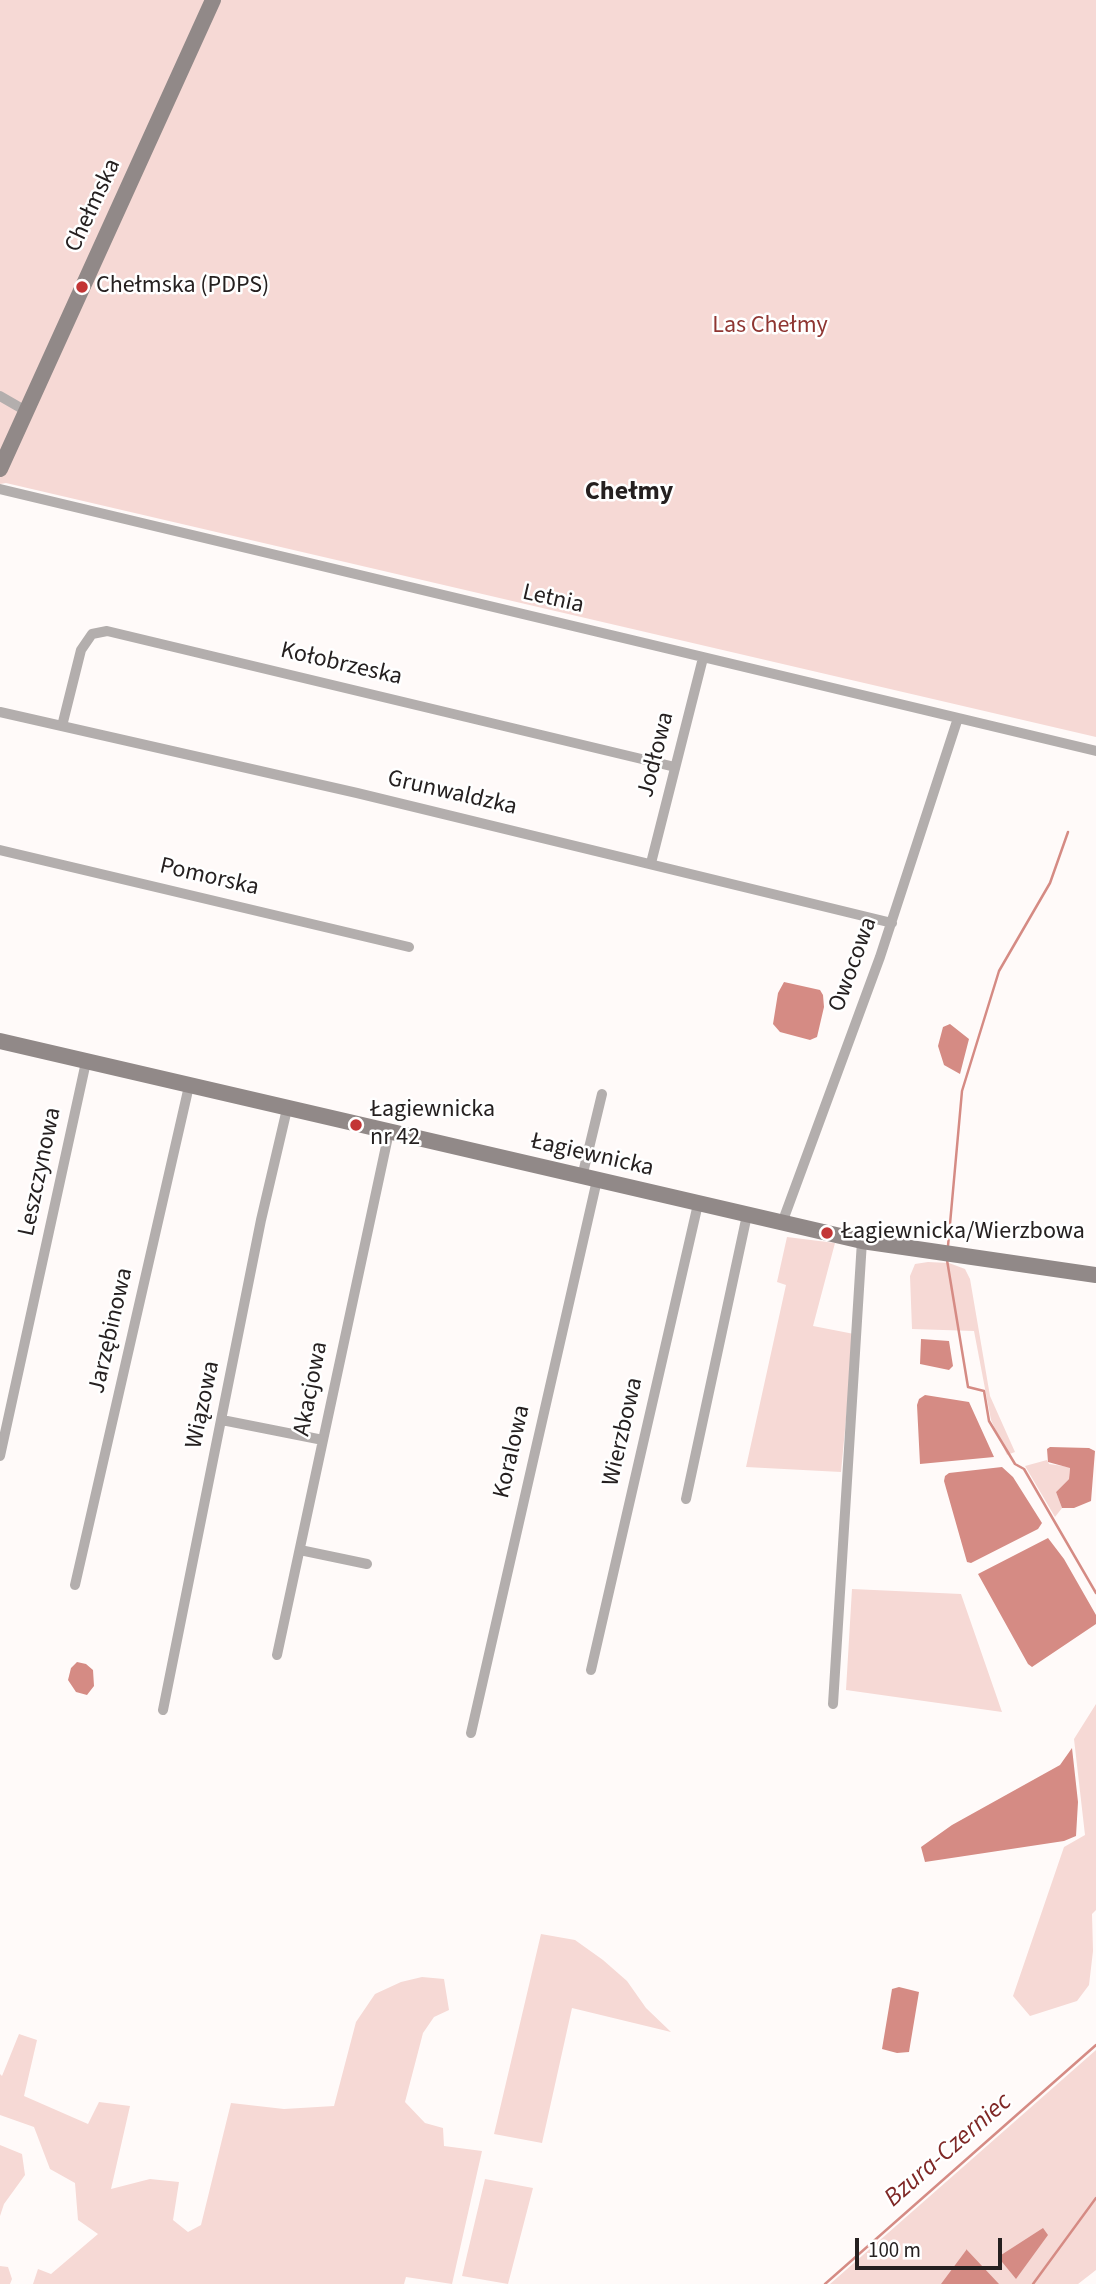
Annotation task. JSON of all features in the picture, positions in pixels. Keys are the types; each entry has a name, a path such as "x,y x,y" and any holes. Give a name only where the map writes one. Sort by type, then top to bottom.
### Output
{"street":[{"name":"Chełmska","path":"0,469 214,0"},
{"path":"0,396 26,411"},
{"name":"Letnia","path":"0,489 1096,751"},
{"name":"Kołobrzeska","path":"62,726 81,650 92,634 107,631 675,767"},
{"name":"Jodłowa","path":"651,863 703,658"},
{"name":"Grunwaldzka","path":"0,712 651,863 690,876 830,906 892,923"},
{"name":"Owocowa","path":"782,1223 892,923 958,718"},
{"name":"Pomorska","path":"0,850 409,947"},
{"name":"Łagiewnicka","path":"0,1041 862,1241 1096,1275"},
{"name":"Leszczynowa","path":"0,1456 86,1062"},
{"name":"Jarzębinowa","path":"75,1585 188,1086"},
{"path":"590,1179 602,1094"},
{"name":"Wiązowa","path":"163,1710 261,1220 287,1109"},
{"name":"Akacjowa","path":"277,1655 389,1132"},
{"name":"Koralowa","path":"471,1733 590,1179"},
{"name":"Wierzbowa","path":"591,1670 698,1204"},
{"path":"686,1499 747,1215"},
{"path":"833,1704 862,1241"},
{"path":"222,1420 323,1440"},
{"path":"300,1550 367,1564"}],"green space":[{"name":"Las Chełmy","path":"0,0 1096,0 1096,737 6,483 0,484"},
{"path":"787,1237 835,1243 813,1326 854,1334 841,1472 746,1467 786,1285 777,1282"},
{"path":"949,1263 965,1269 970,1279 990,1396 1015,1452 1007,1455 991,1420 974,1331 912,1329 910,1276 915,1264"},
{"path":"1047,1460 1049,1464 1070,1467 1069,1479 1056,1492 1062,1508 1055,1517 1025,1466"},
{"path":"852,1589 961,1594 1002,1712 846,1690"},
{"path":"1096,1704 1096,1910 1092,1914 1093,1951 1089,1985 1077,2001 1030,2016 1013,1996 1064,1847 1085,1835 1074,1739"},
{"path":"541,1934 575,1940 603,1960 627,1981 646,2008 671,2032 572,2008 542,2143 494,2134"},
{"path":"422,1977 444,1979 449,2010 434,2017 423,2033 405,2102 425,2123 443,2128 444,2146 482,2151 452,2284 406,2277 404,2284 33,2284 38,2269 51,2274 98,2234 78,2220 75,2183 50,2169 34,2127 0,2115 0,2074 2,2076 19,2034 37,2040 24,2096 88,2124 99,2102 130,2106 111,2189 150,2179 179,2182 173,2220 188,2232 201,2225 231,2103 284,2109 334,2106 356,2022 375,1994 401,1982"},
{"path":"1096,2050 1096,2270 1078,2284 830,2284"},
{"path":"0,2145 22,2154 25,2175 4,2204 0,2216"},
{"path":"485,2179 533,2188 508,2284 462,2276"},
{"path":"0,2266 8,2267 12,2279 10,2284 0,2284"}],"shaded area":[{"path":"784,982 820,990 823,995 824,1007 817,1037 810,1040 780,1032 773,1024 778,993"},
{"path":"950,1024 969,1039 960,1074 944,1065 938,1046 943,1027"},
{"path":"921,1339 949,1341 953,1366 949,1370 920,1364"},
{"path":"925,1395 969,1402 994,1457 920,1464 917,1405 919,1399"},
{"path":"1089,1448 1095,1451 1091,1501 1074,1508 1062,1508 1056,1492 1069,1479 1070,1468 1048,1462 1047,1449"},
{"path":"1002,1467 1013,1477 1042,1523 1038,1529 971,1563 967,1562 944,1481 945,1476 949,1473"},
{"path":"1048,1538 1064,1559 1096,1615 1096,1624 1032,1667 978,1574"},
{"path":"77,1662 86,1664 93,1670 94,1686 87,1695 76,1692 68,1680 71,1668"},
{"path":"1072,1748 1078,1802 1076,1836 1064,1841 925,1862 921,1847 952,1825 1060,1765"},
{"path":"899,1987 919,1992 909,2052 897,2053 882,2049 892,1989"},
{"path":"1043,2228 1048,2235 1016,2279 998,2257"},
{"path":"967,2250 999,2284 941,2284"}],"waterway":[{"path":"948,1246 962,1091 999,971 1050,883 1068,832"},
{"path":"947,1260 968,1387 984,1391 989,1421 1015,1464 1024,1469 1096,1593"},
{"name":"Bzura-Czerniec","path":"825,2284 1096,2045"},
{"path":"1033,2284 1096,2198"}],"place":[{"name":"Chełmska (PDPS)","path":"82,287"},
{"name":"Łagiewnicka nr 42","path":"356,1125"},
{"name":"Łagiewnicka/Wierzbowa","path":"827,1233"}],"district":[{"name":"Chełmy","path":"629,493"}]}
